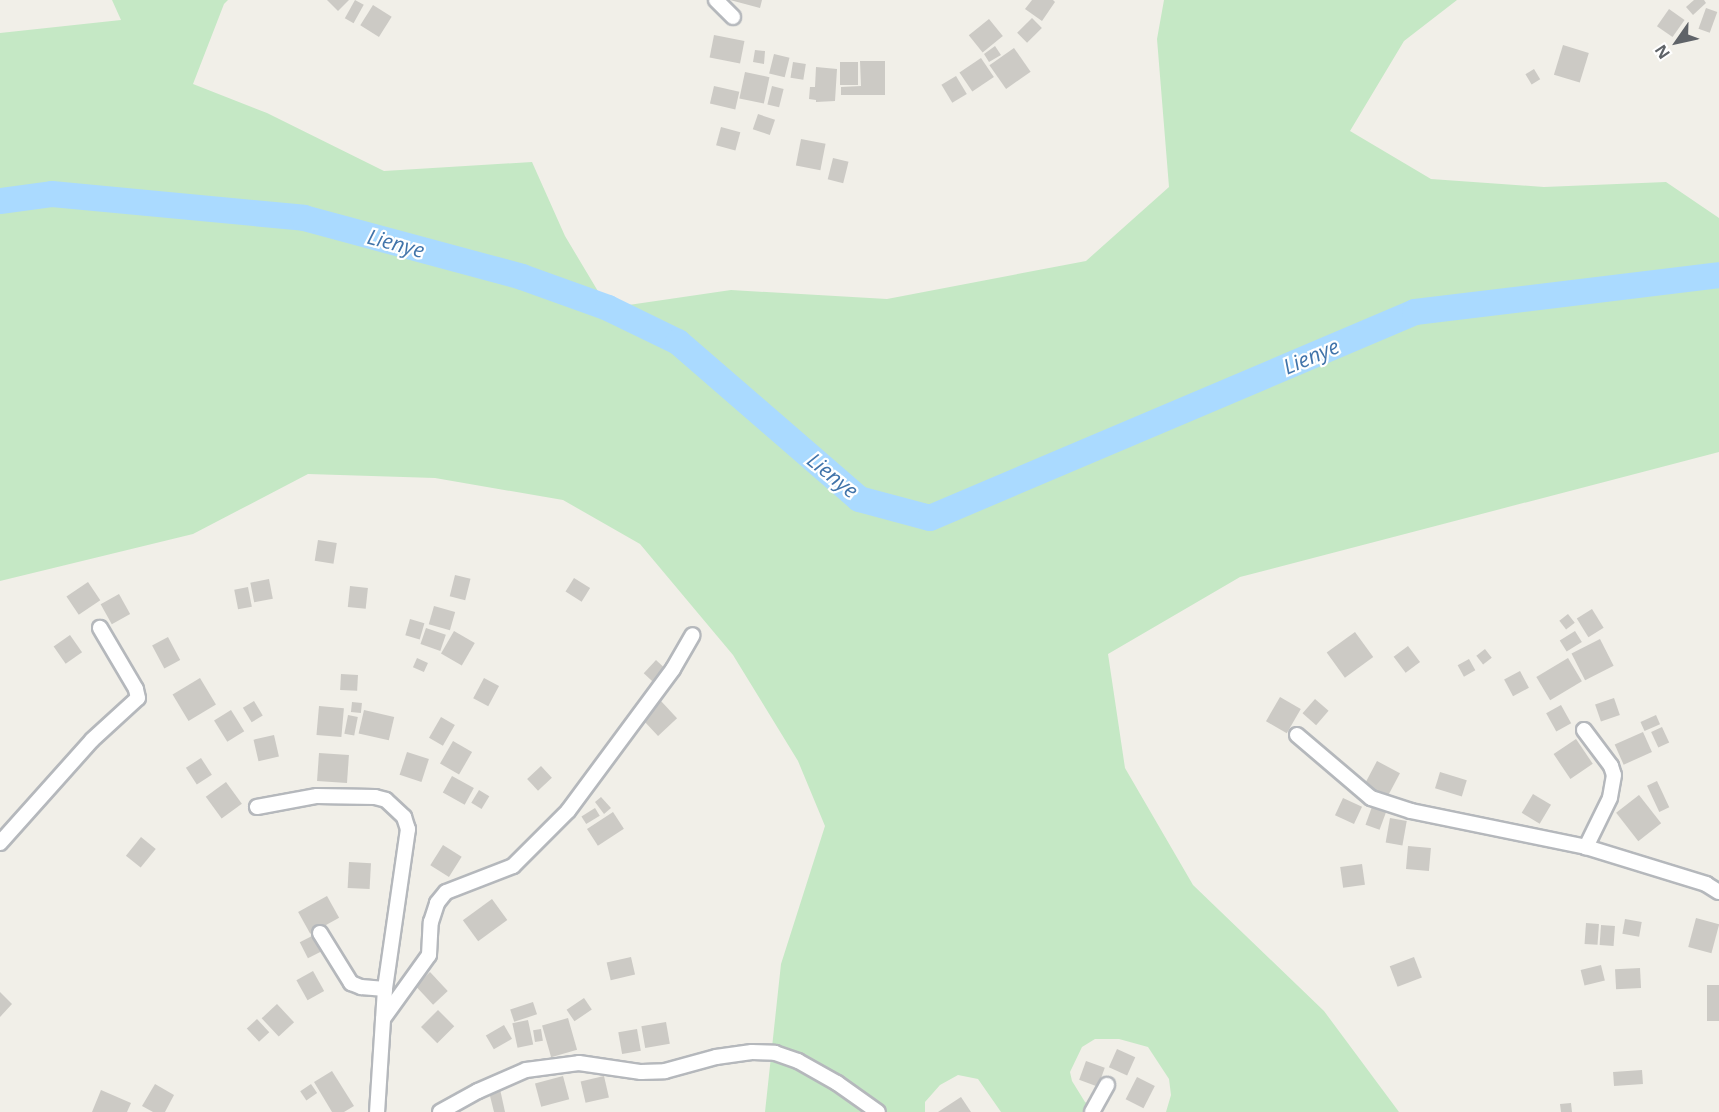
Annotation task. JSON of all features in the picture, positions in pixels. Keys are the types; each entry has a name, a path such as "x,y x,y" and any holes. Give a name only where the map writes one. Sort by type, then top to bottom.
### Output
{"street":[{"path":"716,0 733,17"},
{"path":"0,843 92,740 138,698 136,689 100,628"},
{"path":"383,1019 429,955 431,922 438,903 446,892 513,866 568,811 673,669 693,634"},
{"path":"1584,730 1611,766 1614,776 1610,798 1587,847"},
{"path":"1297,735 1371,798 1411,811 1587,847 1706,884 1719,892"},
{"path":"257,807 316,796 375,797 387,800 404,816 408,829 384,990 377,1112"},
{"path":"320,933 351,983 360,987 384,990"},
{"path":"440,1112 478,1091 526,1070 579,1063 641,1072 665,1071 752,1052 775,1053 798,1061 837,1083 878,1112"},
{"path":"1092,1112 1107,1085"}],"green space":[{"path":"112,0 228,0 224,4 193,84 267,113 384,171 532,162 565,236 608,308 731,290 887,299 1086,261 1169,187 1157,39 1164,0 1457,0 1404,41 1350,131 1431,179 1544,187 1666,182 1719,218 1719,452 1240,577 1108,654 1125,768 1193,885 1324,1011 1399,1112 1166,1112 1171,1095 1169,1079 1148,1047 1119,1039 1095,1039 1082,1047 1070,1072 1072,1081 1085,1102 1102,1112 1001,1112 978,1079 958,1075 940,1085 925,1102 925,1112 765,1112 781,964 825,826 798,761 733,655 640,544 563,500 435,478 308,474 193,534 0,581 0,33 121,20"}],"building":[{"path":"327,0 349,0 338,11"},
{"path":"355,0 364,5 354,23 345,18"},
{"path":"730,0 762,0 760,8"},
{"path":"1032,0 1053,0 1055,2 1042,21 1025,9"},
{"path":"1694,0 1704,0 1706,3 1693,15 1686,7"},
{"path":"373,5 392,17 379,37 360,25"},
{"path":"1706,8 1717,12 1710,33 1698,29"},
{"path":"1669,9 1685,20 1673,37 1657,26"},
{"path":"1032,18 1042,28 1027,43 1017,33"},
{"path":"989,19 1003,36 983,52 969,35"},
{"path":"714,35 744,41 740,63 710,58"},
{"path":"1563,45 1589,53 1580,83 1554,75"},
{"path":"995,46 1001,55 989,62 984,54"},
{"path":"1014,48 1031,72 1006,89 989,65"},
{"path":"755,50 765,51 764,64 753,62"},
{"path":"774,54 790,58 785,77 769,73"},
{"path":"981,58 994,77 972,92 959,73"},
{"path":"860,61 885,61 885,95 841,95 841,87 861,86"},
{"path":"793,62 806,64 803,80 790,78"},
{"path":"840,62 858,62 858,85 840,85"},
{"path":"816,67 837,69 835,101 816,102 816,100 809,99 810,87 815,87"},
{"path":"1534,69 1540,79 1532,84 1525,74"},
{"path":"745,72 769,77 764,104 739,98"},
{"path":"956,76 967,94 952,103 941,85"},
{"path":"714,86 739,92 735,109 710,104"},
{"path":"772,86 784,89 779,107 767,104"},
{"path":"758,114 775,120 770,135 753,129"},
{"path":"721,127 740,132 735,151 716,145"},
{"path":"801,139 826,144 820,170 796,166"},
{"path":"833,158 849,162 843,183 828,179"},
{"path":"318,540 337,543 333,564 315,561"},
{"path":"455,575 471,579 465,600 450,596"},
{"path":"574,578 590,588 582,602 566,592"},
{"path":"269,579 273,599 254,602 250,583"},
{"path":"88,582 100,600 79,615 66,597"},
{"path":"350,586 368,588 366,609 348,607"},
{"path":"248,587 252,607 238,609 234,590"},
{"path":"119,594 130,614 112,624 101,604"},
{"path":"434,606 455,612 450,630 429,624"},
{"path":"1592,609 1604,628 1588,637 1577,619"},
{"path":"1568,614 1575,623 1566,629 1559,621"},
{"path":"410,619 424,623 420,639 405,635"},
{"path":"426,628 446,635 440,651 420,644"},
{"path":"454,631 475,643 462,666 441,654"},
{"path":"1575,631 1582,642 1567,652 1560,641"},
{"path":"1355,632 1373,657 1345,678 1327,653"},
{"path":"70,635 82,652 66,664 54,646"},
{"path":"168,637 180,660 164,668 152,645"},
{"path":"1600,639 1614,666 1585,680 1571,654"},
{"path":"1408,646 1420,662 1406,673 1394,657"},
{"path":"1485,649 1492,658 1483,664 1476,656"},
{"path":"417,658 428,663 424,672 413,667"},
{"path":"1568,658 1582,681 1550,700 1536,677"},
{"path":"1469,659 1475,670 1464,677 1458,665"},
{"path":"656,660 669,672 657,685 644,673"},
{"path":"1520,671 1529,688 1513,696 1504,679"},
{"path":"341,674 358,675 357,691 340,690"},
{"path":"200,678 216,705 189,721 173,694"},
{"path":"484,678 499,686 488,706 473,698"},
{"path":"1280,697 1301,709 1287,733 1266,721"},
{"path":"1614,698 1620,715 1601,722 1595,705"},
{"path":"1315,699 1329,711 1316,725 1303,713"},
{"path":"660,700 677,718 658,736 641,718"},
{"path":"254,701 263,716 252,722 243,708"},
{"path":"352,702 362,703 361,713 351,712"},
{"path":"1561,705 1571,723 1556,732 1546,713"},
{"path":"319,706 344,708 341,737 316,735"},
{"path":"231,710 244,731 227,742 214,721"},
{"path":"364,710 394,717 389,740 359,733"},
{"path":"348,715 358,717 354,736 344,734"},
{"path":"1656,715 1660,724 1645,731 1640,722"},
{"path":"441,717 455,725 443,746 429,738"},
{"path":"1662,727 1669,742 1658,747 1651,732"},
{"path":"1643,732 1652,752 1624,765 1615,745"},
{"path":"274,735 279,756 258,761 254,740"},
{"path":"1576,739 1593,764 1570,779 1554,754"},
{"path":"453,741 472,752 459,775 440,764"},
{"path":"407,752 429,759 421,782 400,775"},
{"path":"319,753 349,755 347,783 317,781"},
{"path":"201,758 212,775 197,785 186,768"},
{"path":"1377,761 1400,773 1387,798 1364,786"},
{"path":"541,766 552,778 538,791 527,779"},
{"path":"1440,772 1467,780 1462,796 1435,788"},
{"path":"452,776 474,788 465,805 443,793"},
{"path":"1657,781 1669,807 1659,812 1647,786"},
{"path":"226,782 242,804 222,819 206,797"},
{"path":"479,790 489,796 482,809 471,803"},
{"path":"1533,794 1551,805 1540,824 1522,813"},
{"path":"1639,795 1661,823 1638,841 1616,813"},
{"path":"601,797 611,808 604,814 595,802"},
{"path":"1343,798 1362,807 1354,824 1335,815"},
{"path":"1373,804 1387,809 1380,830 1365,825"},
{"path":"595,808 600,816 586,824 581,816"},
{"path":"613,812 624,829 598,846 587,829"},
{"path":"1390,818 1407,821 1402,846 1386,843"},
{"path":"141,837 156,849 141,868 126,856"},
{"path":"443,845 462,857 449,877 430,865"},
{"path":"1408,846 1431,848 1429,871 1406,869"},
{"path":"349,862 371,863 370,889 348,888"},
{"path":"1362,864 1365,885 1343,888 1340,867"},
{"path":"327,896 339,918 310,934 298,912"},
{"path":"492,899 507,920 478,941 463,920"},
{"path":"1696,918 1719,924 1711,953 1688,947"},
{"path":"1625,919 1642,922 1639,937 1622,934"},
{"path":"1586,923 1599,924 1598,945 1585,944"},
{"path":"1601,925 1615,926 1614,946 1600,945"},
{"path":"314,935 322,951 308,958 300,942"},
{"path":"631,957 635,975 611,980 607,963"},
{"path":"1414,957 1422,978 1398,987 1390,966"},
{"path":"1601,965 1605,981 1584,986 1581,970"},
{"path":"1640,968 1641,988 1616,989 1615,969"},
{"path":"313,971 324,991 308,1000 296,980"},
{"path":"430,972 448,991 433,1005 415,986"},
{"path":"1707,985 1719,985 1719,1021 1707,1021"},
{"path":"0,992 12,1004 0,1017"},
{"path":"584,998 592,1010 574,1021 567,1010"},
{"path":"533,1002 537,1014 514,1022 510,1009"},
{"path":"277,1004 294,1022 279,1037 262,1018"},
{"path":"438,1010 454,1026 437,1043 421,1027"},
{"path":"568,1018 577,1050 551,1057 542,1025"},
{"path":"257,1019 269,1032 259,1042 247,1029"},
{"path":"528,1020 533,1044 518,1048 512,1023"},
{"path":"666,1022 670,1044 645,1048 641,1026"},
{"path":"504,1025 512,1039 494,1049 486,1036"},
{"path":"541,1029 543,1041 535,1042 533,1030"},
{"path":"637,1029 641,1051 622,1054 618,1032"},
{"path":"1117,1049 1135,1057 1127,1075 1109,1067"},
{"path":"1086,1061 1105,1068 1098,1087 1079,1080"},
{"path":"1642,1070 1643,1084 1614,1086 1613,1072"},
{"path":"332,1071 354,1106 344,1112 332,1112 314,1082"},
{"path":"563,1076 569,1099 541,1107 535,1084"},
{"path":"604,1076 609,1097 586,1103 581,1081"},
{"path":"1137,1077 1155,1086 1143,1108 1126,1099"},
{"path":"155,1084 174,1095 165,1112 153,1112 142,1106"},
{"path":"311,1084 317,1093 306,1100 300,1091"},
{"path":"500,1089 505,1112 494,1112 489,1092"},
{"path":"101,1090 131,1103 127,1112 92,1112"},
{"path":"961,1097 971,1112 938,1112"},
{"path":"1571,1103 1572,1112 1561,1112 1560,1104"}],"waterway":[{"name":"Lienye","path":"0,201 52,194 304,218 522,277 608,308 678,342 859,499 930,518 1415,312 1719,275"}]}
